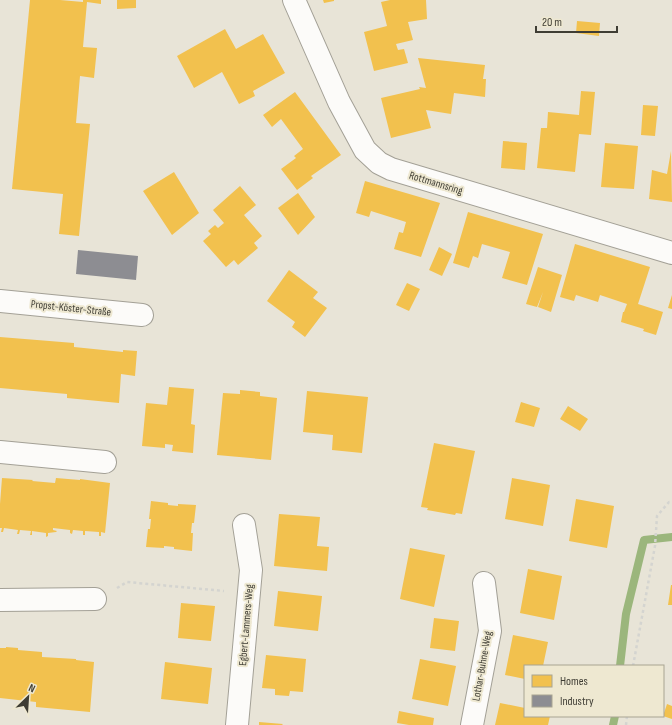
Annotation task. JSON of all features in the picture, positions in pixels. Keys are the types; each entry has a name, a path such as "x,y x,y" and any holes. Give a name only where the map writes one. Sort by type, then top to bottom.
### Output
{"street":[{"name":"Rottmannsring","path":"294,0 339,102 365,150 379,163 391,169 672,253"},
{"name":"Propst-Köster-Straße","path":"0,301 142,315"},
{"path":"0,452 105,462"},
{"name":"Egbert-Lammers-Weg","path":"237,725 251,570 244,525"},
{"name":"Lothar-Buhne-Weg","path":"472,725 490,631 484,583"},
{"path":"0,600 95,599"}],"path":[{"path":"633,665 655,546 657,516 669,502 672,502"},
{"path":"95,599 127,582 220,590 248,595"}],"building: Homes":[{"path":"30,0 83,2 83,0 101,0 101,4 87,2 83,47 97,48 94,78 80,76 76,123 90,124 79,236 59,234 63,194 12,189"},
{"path":"117,0 136,0 136,8 117,9"},
{"path":"323,0 334,0 334,1 324,3"},
{"path":"390,0 426,0 427,19 408,22 413,40 396,44 398,50 404,49 408,63 374,71 364,32 387,26 381,2"},
{"path":"577,21 600,23 599,36 576,33"},
{"path":"225,29 236,49 263,34 285,73 253,91 255,96 239,104 222,72 194,88 177,56"},
{"path":"418,58 485,65 483,79 486,79 485,97 454,93 451,114 426,110 431,128 391,138 381,98 420,89 419,87 426,88"},
{"path":"581,91 595,92 591,135 579,134 575,172 537,168 541,128 547,128 548,112 579,115"},
{"path":"295,92 341,155 311,176 313,178 297,190 281,169 296,158 294,156 303,149 281,119 272,127 263,115"},
{"path":"643,105 658,106 655,136 641,135"},
{"path":"503,141 527,143 525,170 501,168"},
{"path":"605,143 638,146 634,189 601,187"},
{"path":"671,151 672,202 649,199 652,170 667,174"},
{"path":"174,172 199,213 172,235 143,191"},
{"path":"365,181 440,203 421,257 394,249 399,232 403,233 406,222 371,211 369,217 356,213"},
{"path":"240,186 256,205 244,215 262,236 254,243 258,248 238,265 234,260 226,267 203,241 211,234 208,231 215,225 218,228 224,223 213,210"},
{"path":"298,193 315,217 298,235 278,208"},
{"path":"468,212 543,234 527,285 502,278 510,252 482,244 478,258 473,256 469,268 453,263"},
{"path":"575,244 650,267 638,304 663,312 656,335 643,331 644,329 621,322 623,312 627,304 600,295 598,302 576,295 574,301 560,297"},
{"path":"439,247 452,254 442,276 429,270"},
{"path":"538,267 562,275 551,312 538,307 543,292 537,307 526,304"},
{"path":"289,270 318,292 313,298 327,308 305,337 292,327 295,322 267,301"},
{"path":"407,283 420,289 409,311 396,305"},
{"path":"672,295 672,309 668,308"},
{"path":"0,337 74,343 74,347 123,352 123,350 137,351 135,376 121,374 119,403 67,398 67,394 0,388"},
{"path":"169,387 194,389 191,424 195,425 193,453 172,451 173,445 165,444 165,448 142,446 146,403 167,405"},
{"path":"240,390 260,392 260,396 277,398 271,460 217,455 223,393 240,394"},
{"path":"307,391 368,397 362,453 332,450 333,435 303,432"},
{"path":"521,402 540,408 534,427 515,422"},
{"path":"568,406 588,419 580,431 560,419"},
{"path":"434,443 475,451 462,514 456,513 455,515 427,510 428,508 421,507"},
{"path":"2,478 55,483 56,478 80,479 110,483 105,533 101,532 101,536 99,536 99,532 85,531 85,535 83,535 83,531 73,530 72,534 70,533 70,530 53,528 53,530 57,531 48,533 48,536 46,537 46,533 32,531 32,535 30,535 31,531 20,530 19,534 17,534 18,530 4,528 3,532 1,532 0,504"},
{"path":"512,478 550,485 543,526 505,519"},
{"path":"576,499 614,506 607,548 569,541"},
{"path":"151,501 178,506 178,504 196,505 191,533 193,533 192,551 164,546 164,548 146,547 148,529 150,529 151,519 149,519"},
{"path":"279,514 320,517 317,546 329,547 327,571 274,566"},
{"path":"410,548 445,555 434,607 400,599"},
{"path":"528,569 562,576 554,620 520,613"},
{"path":"671,585 672,605 668,605"},
{"path":"278,591 322,596 318,631 274,626"},
{"path":"181,603 215,606 211,641 178,638"},
{"path":"434,618 459,621 455,651 430,648"},
{"path":"513,635 548,642 543,665 524,665 524,679 505,675"},
{"path":"0,648 18,648 18,650 42,652 42,657 76,659 94,662 90,712 36,707 36,702 0,698"},
{"path":"266,655 306,659 303,692 290,691 289,696 275,695 275,689 262,688"},
{"path":"420,659 456,666 448,706 412,699"},
{"path":"165,662 212,668 208,704 161,699"},
{"path":"500,703 524,708 524,717 550,717 548,725 495,725"},
{"path":"667,704 672,706 672,719 664,716"},
{"path":"399,711 434,718 433,725 409,725 397,723"},
{"path":"259,722 283,724 259,725"}],"building: Industry":[{"path":"78,250 138,256 136,280 76,274"}],"waterway":[{"path":"620,665 626,614 644,540 672,537"},
{"path":"613,725 615,717"}]}
